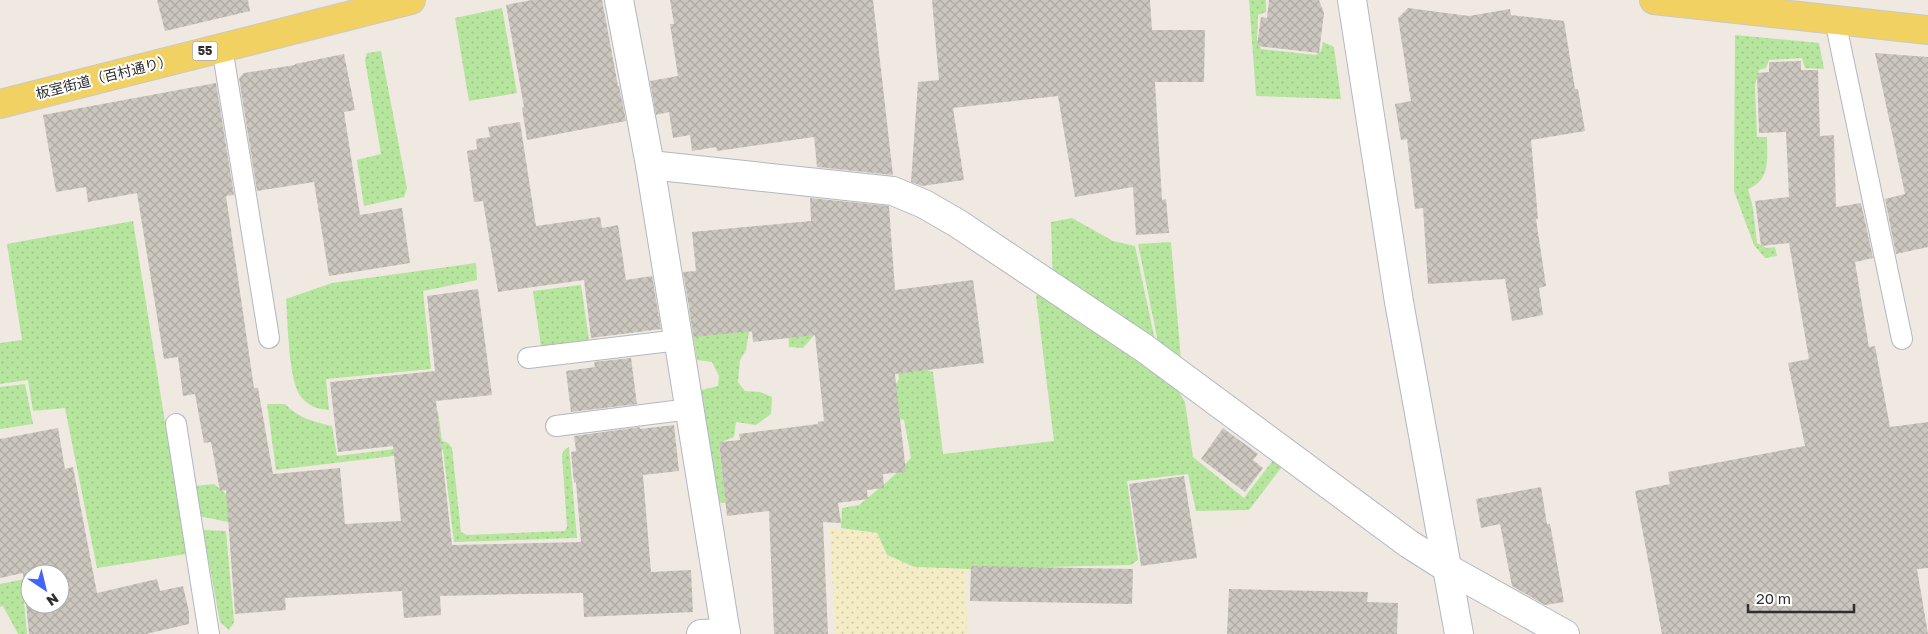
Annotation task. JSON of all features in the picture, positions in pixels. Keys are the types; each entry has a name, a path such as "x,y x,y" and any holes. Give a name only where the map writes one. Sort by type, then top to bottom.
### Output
{"main road":[{"name":"板室街道（百村通り）","path":"0,104 411,0"},
{"path":"1654,0 1928,30"}],"street":[{"path":"620,0 650,165 690,409 717,634"},
{"path":"1352,0 1399,302 1458,634"},
{"path":"650,165 893,192 924,204 957,223 1144,348 1409,544 1447,568 1564,634"}],"lane":[{"path":"1835,20 1902,339"},
{"path":"222,47 269,338"},
{"path":"528,358 679,340"},
{"path":"556,426 690,409"},
{"path":"176,424 209,634"}],"green space":[{"path":"1249,0 1266,0 1266,12 1258,15 1257,40 1261,49 1316,55 1321,51 1323,42 1334,47 1341,99 1256,96"},
{"path":"502,8 517,93 469,101 455,18"},
{"path":"1735,35 1819,43 1824,69 1805,68 1802,58 1769,60 1766,68 1759,70 1755,86 1757,137 1767,137 1767,160 1761,180 1748,189 1753,208 1757,243 1767,248 1775,247 1777,256 1765,258 1754,245 1734,191"},
{"path":"381,51 407,188 404,197 364,206 357,160 381,154 365,60 367,53"},
{"path":"1072,218 1113,241 1135,246 1154,336 1164,366 1185,402 1193,457 1244,498 1274,459 1284,464 1249,510 1196,511 1188,474 1127,481 1138,560 1131,565 966,569 914,567 887,555 877,533 841,528 842,508 859,505 888,481 911,458 904,420 886,415 892,389 899,379 891,313 821,328 803,348 789,347 788,330 749,332 746,350 740,360 738,382 745,391 760,392 772,397 771,414 756,425 736,422 734,437 719,443 726,503 716,502 701,390 718,386 719,376 712,362 697,360 689,311 900,295 924,369 933,372 943,454 1054,441 1036,296 1053,285 1051,222"},
{"path":"133,221 186,554 97,568 65,408 33,411 28,380 0,384 0,343 22,340 7,244"},
{"path":"1171,242 1181,360 1158,342 1138,244"},
{"path":"476,263 477,280 423,291 431,369 326,379 329,410 314,407 302,398 297,391 291,366 286,299 332,283"},
{"path":"581,285 589,340 541,346 533,291"},
{"path":"25,384 33,424 0,429 0,387"},
{"path":"267,404 285,404 301,416 332,426 337,456 411,447 409,414 438,411 442,441 448,443 452,448 461,532 467,535 565,531 567,527 562,455 564,450 569,447 577,538 454,542 443,450 276,470"},
{"path":"214,484 226,494 277,485 283,518 228,522 199,516 195,486"},
{"path":"203,530 226,531 234,622 229,630 220,622"},
{"path":"20,580 20,614 25,614 27,634 18,634 3,606 0,607 0,584"}],"sand":[{"path":"830,528 877,533 887,555 914,567 966,569 967,634 835,634"}],"building":[{"path":"157,0 248,0 250,11 165,31"},
{"path":"532,0 602,0 626,121 527,140 522,108 524,107 506,5"},
{"path":"670,0 873,0 893,175 817,167 814,137 717,151 716,147 692,151 690,135 673,138 669,112 656,115 650,81 678,76 670,24 674,24"},
{"path":"932,0 1150,0 1152,30 1205,30 1204,82 1155,82 1162,200 1166,199 1169,233 1136,235 1133,187 1075,197 1058,96 953,108 964,180 922,186 911,182 918,82 939,80"},
{"path":"1269,0 1319,0 1324,13 1319,53 1257,46 1261,17 1267,18"},
{"path":"1408,8 1469,16 1510,9 1511,15 1564,21 1575,89 1578,89 1585,131 1531,140 1538,219 1536,219 1546,286 1539,288 1543,315 1512,321 1505,279 1428,284 1423,208 1415,209 1407,139 1401,140 1395,104 1411,101 1398,18"},
{"path":"1875,53 1928,57 1928,247 1896,254 1885,199 1905,194"},
{"path":"344,54 355,110 344,112 360,215 402,208 410,263 329,276 314,182 257,191 239,78 244,73 295,65"},
{"path":"1801,61 1801,70 1818,70 1820,136 1834,135 1836,207 1861,203 1873,258 1855,262 1869,347 1875,346 1890,427 1928,422 1928,568 1917,569 1928,634 1662,634 1635,491 1670,484 1668,472 1805,446 1788,363 1809,359 1789,243 1761,246 1755,201 1789,197 1786,132 1759,133 1757,73 1769,72 1769,62"},
{"path":"216,83 234,195 226,196 254,388 258,388 273,474 340,468 345,524 401,521 393,446 338,452 330,382 435,371 427,296 478,289 492,395 436,401 452,545 581,542 576,482 574,483 571,452 576,451 574,436 640,427 640,429 674,425 679,471 643,475 651,572 691,570 693,612 584,617 583,593 523,594 440,596 441,615 404,618 402,591 285,598 286,610 235,614 226,490 220,491 211,442 204,443 195,394 183,396 178,357 164,359 137,193 88,202 86,187 56,192 43,115"},
{"path":"520,122 536,226 600,217 602,228 618,225 626,280 652,276 661,329 591,338 584,280 498,292 483,201 474,202 467,151 477,149 476,139 490,137 488,127"},
{"path":"810,198 889,206 895,290 973,280 984,363 895,374 906,472 883,474 884,488 867,490 868,499 838,503 841,523 823,522 828,634 774,634 769,511 727,516 719,442 740,440 739,434 818,424 818,422 824,421 815,335 753,342 752,331 694,337 683,272 696,271 692,232 811,221"},
{"path":"631,358 637,404 571,412 566,371 595,367 594,362"},
{"path":"58,428 65,469 73,467 97,593 157,579 160,591 183,586 189,612 189,624 146,634 29,634 27,614 70,614 70,564 20,564 20,574 0,578 0,439"},
{"path":"1223,428 1258,454 1253,460 1263,468 1245,492 1201,459"},
{"path":"1184,476 1197,558 1141,566 1129,484"},
{"path":"1541,487 1547,524 1550,524 1564,602 1545,605 1512,586 1500,524 1481,528 1476,499"},
{"path":"971,566 1133,569 1132,604 970,601"},
{"path":"1229,589 1368,592 1367,602 1398,603 1397,634 1227,634"}]}
